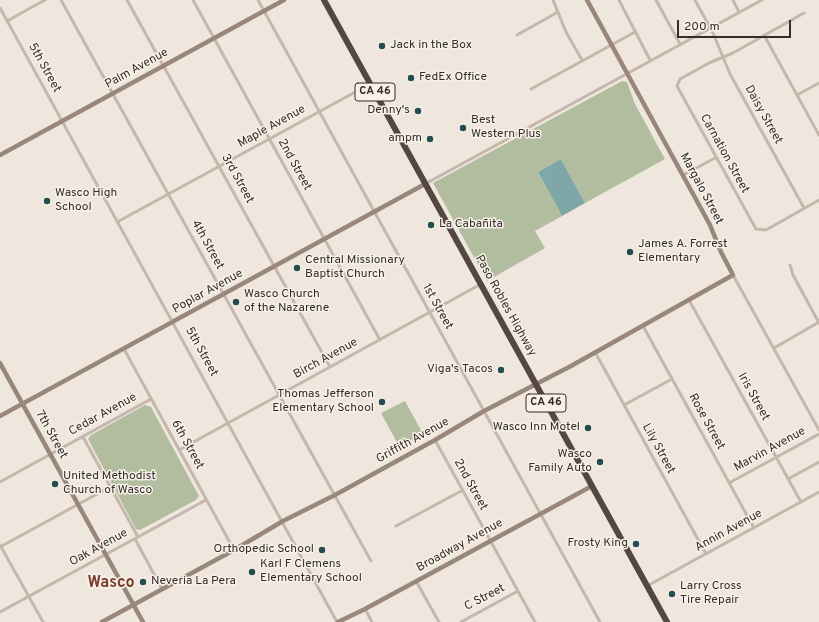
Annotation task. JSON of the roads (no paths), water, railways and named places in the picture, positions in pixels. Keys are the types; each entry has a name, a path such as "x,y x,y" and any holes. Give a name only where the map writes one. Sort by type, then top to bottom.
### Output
{"highway":[{"name":"Paso Robles Highway","path":"324,0 667,622"}],"main road":[{"name":"Palm Avenue","path":"0,155 284,0"},
{"name":"Margalo Street","path":"587,0 710,225 721,252 733,275"},
{"name":"Poplar Avenue","path":"0,416 426,184"},
{"name":"Griffith Avenue","path":"102,622 234,550 282,521 335,495 484,411 643,326 733,275"},
{"name":"7th Street","path":"0,362 143,622"},
{"name":"Broadway Avenue","path":"338,622 365,609 592,486"}],"street":[{"path":"7,21 45,0"},
{"name":"4th Street","path":"61,0 371,561"},
{"name":"3rd Street","path":"127,0 330,367"},
{"name":"2nd Street","path":"193,0 380,340"},
{"name":"1st Street","path":"258,0 600,622"},
{"path":"553,0 582,60"},
{"path":"618,0 650,60"},
{"path":"656,0 680,44"},
{"name":"Daisy Street","path":"695,0 710,28 730,74 804,208"},
{"path":"733,0 739,12"},
{"path":"426,184 762,0"},
{"name":"5th Street","path":"0,8 338,622"},
{"path":"518,35 558,12"},
{"path":"723,57 804,13"},
{"path":"531,89 635,32"},
{"path":"764,35 819,135"},
{"name":"Carnation Street","path":"723,57 680,79 677,83 677,89 753,227 759,231 766,230 804,208"},
{"path":"797,95 819,83"},
{"name":"Maple Avenue","path":"118,221 370,84"},
{"path":"683,176 715,158"},
{"path":"804,208 819,200"},
{"path":"774,348 819,323 793,275 790,265"},
{"name":"Margalo Street","path":"733,275 819,430"},
{"name":"Birch Avenue","path":"179,450 481,284"},
{"name":"Iris Street","path":"689,300 801,502"},
{"name":"Rose Street","path":"643,326 754,528"},
{"name":"6th Street","path":"124,349 234,550"},
{"name":"Lily Street","path":"595,352 706,554"},
{"path":"624,405 672,379"},
{"name":"Cedar Avenue","path":"0,482 151,399"},
{"name":"Marvin Avenue","path":"729,483 819,434"},
{"path":"82,437 110,487 162,589"},
{"name":"2nd Street","path":"435,440 535,622"},
{"path":"788,478 819,462"},
{"path":"42,622 0,546 110,487"},
{"path":"396,526 463,490"},
{"name":"Annin Avenue","path":"647,586 819,492"},
{"name":"Oak Avenue","path":"0,612 206,500"},
{"path":"416,581 438,622"},
{"name":"C Street","path":"461,622 518,591"},
{"path":"365,609 372,622"}],"water":[{"path":"561,159 585,203 562,216 538,172"}],"place":[{"name":"Jack in the Box","path":"382,46"},
{"name":"FedEx Office","path":"411,78"},
{"name":"Denny's","path":"418,111"},
{"name":"Best Western Plus","path":"463,128"},
{"name":"ampm","path":"430,139"},
{"name":"Wasco High School","path":"47,201"},
{"name":"La Cabañita","path":"431,225"},
{"name":"James A. Forrest Elementary","path":"630,252"},
{"name":"Central Missionary Baptist Church","path":"297,268"},
{"name":"Wasco Church of the Nazarene","path":"236,302"},
{"name":"Viga's Tacos","path":"501,370"},
{"name":"Thomas Jefferson Elementary School","path":"382,402"},
{"name":"Wasco Inn Motel","path":"588,428"},
{"name":"Wasco Family Auto","path":"600,462"},
{"name":"United Methodist Church of Wasco","path":"55,484"},
{"name":"Frosty King","path":"636,544"},
{"name":"Orthopedic School","path":"322,550"},
{"name":"Karl F Clemens Elementary School","path":"252,572"},
{"name":"Neveria La Pera","path":"143,582"},
{"name":"Larry Cross Tire Repair","path":"672,594"}],"district":[{"name":"Wasco","path":"111,584"}]}
